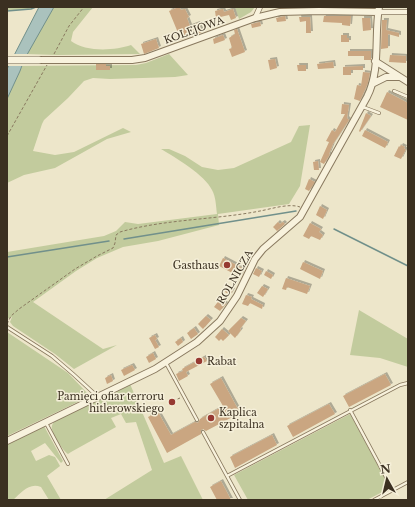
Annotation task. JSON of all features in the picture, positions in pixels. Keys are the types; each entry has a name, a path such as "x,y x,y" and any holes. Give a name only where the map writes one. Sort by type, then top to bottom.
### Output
{"main road":[{"path":"7,60 39,60"}],"street":[{"path":"255,18 260,7"},
{"name":"KOLEJOWA","path":"39,60 132,60 145,58 255,18 280,12 378,9"},
{"path":"378,9 408,12"},
{"name":"ROLNICZA","path":"7,441 166,363 197,342 220,321 237,296 255,259 263,249 296,221 304,210 370,92 375,61 378,9"},
{"path":"375,61 408,82"},
{"path":"372,84 386,77 401,77"}],"lane":[{"path":"394,91 408,97"},
{"path":"362,107 379,113"},
{"path":"7,326 52,356 98,397"},
{"path":"166,363 197,420"},
{"path":"228,476 350,410 400,385 408,383"},
{"path":"350,410 393,490"},
{"path":"45,422 68,464"},
{"path":"203,432 240,500"},
{"path":"374,500 408,482"}],"path":[{"path":"7,136 69,26 84,7"},
{"path":"7,326 11,316 19,309 75,270 113,248 116,234 120,232 153,224 226,217 284,207 297,206 304,210"},
{"path":"173,402 181,398"}],"green space":[{"path":"7,7 35,7 31,9 7,11"},
{"path":"54,7 93,7 73,32 71,41 77,45 92,49 108,49 131,45 140,54 26,54"},
{"path":"235,7 255,7 251,12 239,19"},
{"path":"169,54 188,75 175,77 110,79 93,78 84,81 44,120 33,151 55,155 74,152 123,128 131,132 107,139 55,168 24,175 7,183 7,99 22,66 136,65 146,63"},
{"path":"310,125 300,186 289,204 218,214 219,225 158,241 123,247 97,258 33,302 103,349 117,345 74,369 55,354 13,326 10,322 12,317 7,319 7,252 104,236 116,231 125,222 138,224 217,214 216,202 212,190 208,184 190,167 161,149 169,149 185,156 202,167 218,170 234,168 291,142 299,126"},
{"path":"359,310 408,339 408,367 380,358 350,355"},
{"path":"7,332 68,373 90,396 7,436"},
{"path":"130,384 164,463 181,456 203,500 104,500 152,470 136,422 126,423 121,414 111,418 116,427 68,454 58,443 52,428 56,419"},
{"path":"350,414 390,488 367,500 248,500 234,475"},
{"path":"44,426 63,461 61,463 45,443 31,451 36,461 49,455 55,457 60,466 47,476 61,500 49,500 41,487 33,486 22,491 13,500 7,500 7,444"}],"water":[{"path":"39,7 54,7 24,60 7,99 7,69"}],"pier":[{"path":"12,54 29,54 24,66 7,66"}],"building":[{"path":"179,7 181,10 185,9 189,17 187,18 190,26 198,23 202,32 181,40 169,11"},
{"path":"223,9 224,12 233,9 236,18 231,20 229,15 216,18 215,11"},
{"path":"285,16 286,21 277,22 276,18"},
{"path":"324,16 351,16 350,26 342,25 342,23 323,22"},
{"path":"299,17 310,17 311,33 306,33 306,21 300,22"},
{"path":"362,18 370,18 371,30 363,31"},
{"path":"382,20 387,20 386,30 399,33 399,37 388,34 388,48 381,49"},
{"path":"260,22 261,26 252,28 251,24"},
{"path":"237,29 245,52 232,57 229,49 232,48 229,38 235,34 234,30"},
{"path":"223,35 225,40 214,44 213,39"},
{"path":"341,35 347,35 349,42 341,42"},
{"path":"156,39 159,48 144,54 141,44"},
{"path":"348,51 371,51 371,60 364,60 364,56 348,56"},
{"path":"390,55 406,56 406,63 389,62"},
{"path":"275,59 277,68 270,70 268,60"},
{"path":"333,62 334,68 318,69 317,64"},
{"path":"96,64 106,64 106,66 110,66 110,70 96,70"},
{"path":"297,65 306,65 306,71 298,71"},
{"path":"363,66 363,70 351,70 351,75 343,75 343,67"},
{"path":"363,72 370,73 368,83 360,101 354,99 357,85 361,86"},
{"path":"387,92 408,103 408,120 380,107"},
{"path":"342,104 349,105 347,118 349,120 333,144 330,154 324,164 320,162 329,142 326,141 332,130 335,132 345,114 341,114"},
{"path":"366,113 371,116 360,132 359,131"},
{"path":"365,130 388,142 385,148 362,136"},
{"path":"401,145 405,147 404,149 406,149 401,159 394,156"},
{"path":"318,161 319,170 314,170 313,162"},
{"path":"309,179 315,182 309,191 305,189"},
{"path":"320,206 327,210 323,219 316,215"},
{"path":"278,222 280,224 283,222 285,224 277,231 273,227"},
{"path":"310,223 321,229 319,232 323,235 320,240 311,236 309,239 303,236"},
{"path":"223,258 244,269 240,277 219,266"},
{"path":"303,262 323,271 320,279 300,269"},
{"path":"256,268 262,271 259,277 253,274"},
{"path":"266,271 273,275 271,279 264,275"},
{"path":"286,278 310,286 307,294 287,287 286,290 282,289"},
{"path":"262,286 268,289 263,297 257,293"},
{"path":"227,287 233,290 230,295 225,292"},
{"path":"246,295 252,297 251,299 263,305 262,309 250,303 248,306 242,304"},
{"path":"220,299 226,304 220,311 214,307"},
{"path":"206,316 211,320 203,329 198,324"},
{"path":"241,318 246,321 235,338 228,331"},
{"path":"194,328 198,334 191,339 187,333"},
{"path":"222,329 229,335 223,341 221,339 219,341 215,337"},
{"path":"155,335 157,339 155,340 159,347 155,349 149,338"},
{"path":"181,338 183,342 178,346 175,342"},
{"path":"153,353 156,359 149,363 146,357"},
{"path":"204,357 207,361 186,372 188,376 179,381 176,374"},
{"path":"132,365 135,370 124,376 121,370"},
{"path":"385,374 391,385 349,407 343,396"},
{"path":"111,375 113,381 107,384 105,378"},
{"path":"221,378 240,413 206,431 203,429 201,430 201,434 167,453 148,417 158,412 171,435 195,422 198,423 200,419 223,406 210,384"},
{"path":"329,404 335,414 293,437 287,426"},
{"path":"272,435 277,445 235,468 230,457"},
{"path":"221,481 231,500 217,500 210,487"}],"waterway":[{"path":"7,11 31,9 36,7"},
{"path":"124,239 296,211"},
{"path":"334,229 408,266"},
{"path":"7,257 109,241"}],"place":[{"name":"Gasthaus","path":"227,265"},
{"name":"Rabat","path":"199,361"},
{"name":"Pamięci ofiar terroru hitlerowskiego","path":"172,402"},
{"name":"Kaplica szpitalna","path":"211,418"}]}
